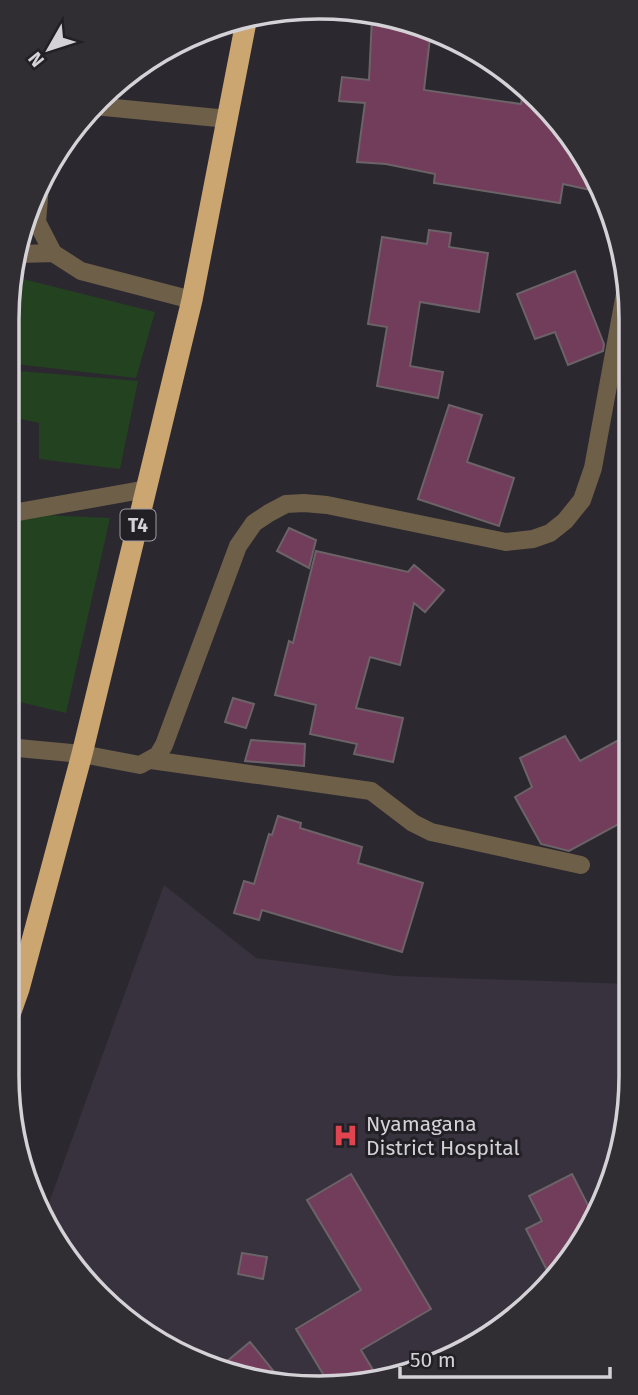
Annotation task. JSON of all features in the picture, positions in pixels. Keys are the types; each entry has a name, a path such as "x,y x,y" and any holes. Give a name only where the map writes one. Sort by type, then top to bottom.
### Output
{"highway":[{"name":"T4","path":"19,989 82,754 192,300 245,28"}],"street":[{"path":"107,107 228,119"},
{"path":"37,216 37,222 53,253 80,271 192,300"},
{"path":"26,254 53,253"},
{"path":"19,748 82,754 140,765 158,755 239,546 254,523 286,504 327,505 506,542 550,533 565,521 582,500 593,468 619,326"},
{"path":"19,512 146,489"},
{"path":"151,760 371,791 413,823 431,832 581,865"}],"shaded area":[{"name":"Nyamagana District Hospital","path":"164,885 256,958 396,976 619,984 619,1076 616,1115 609,1154 588,1209 568,1243 531,1288 486,1325 434,1353 377,1370 319,1376 241,1366 204,1353 152,1325 107,1288 70,1243 48,1205"}],"green space":[{"path":"22,279 155,312 136,378 19,364"},
{"path":"19,371 138,381 120,469 39,459 39,423 19,419"},
{"path":"21,514 110,518 66,713 19,702"}],"building":[{"path":"372,24 397,29 430,40 424,90 521,104 522,99 557,137 590,190 563,184 560,203 434,183 435,174 386,164 357,162 365,103 339,101 342,77 369,80"},
{"path":"429,230 451,233 449,247 488,253 479,312 420,302 410,366 443,372 438,398 377,386 387,327 368,324 382,237 427,244"},
{"path":"575,271 604,344 603,351 568,365 555,332 535,339 517,294"},
{"path":"449,405 482,415 467,462 514,478 499,526 418,499"},
{"path":"289,528 316,540 309,568 277,551"},
{"path":"316,551 408,572 414,565 444,590 425,612 414,603 400,665 370,657 356,708 403,718 393,762 354,754 357,744 310,734 316,705 275,695 289,641 293,643"},
{"path":"233,698 254,704 246,728 225,722"},
{"path":"565,736 580,761 619,740 619,824 569,851 541,844 515,797 532,787 520,758"},
{"path":"251,740 305,744 304,766 245,761"},
{"path":"278,816 301,823 300,828 362,847 358,863 423,883 402,952 262,910 259,920 234,913 244,881 254,884 269,834 272,835"},
{"path":"351,1174 431,1309 361,1350 373,1371 324,1376 296,1329 361,1290 307,1200"},
{"path":"572,1174 589,1207 568,1243 547,1270 526,1229 542,1221 529,1196"},
{"path":"242,1253 267,1257 263,1279 238,1274"},
{"path":"250,1342 274,1372 241,1366 227,1361"}],"place":[{"name":"Nyamagana District Hospital","path":"346,1136"}]}
